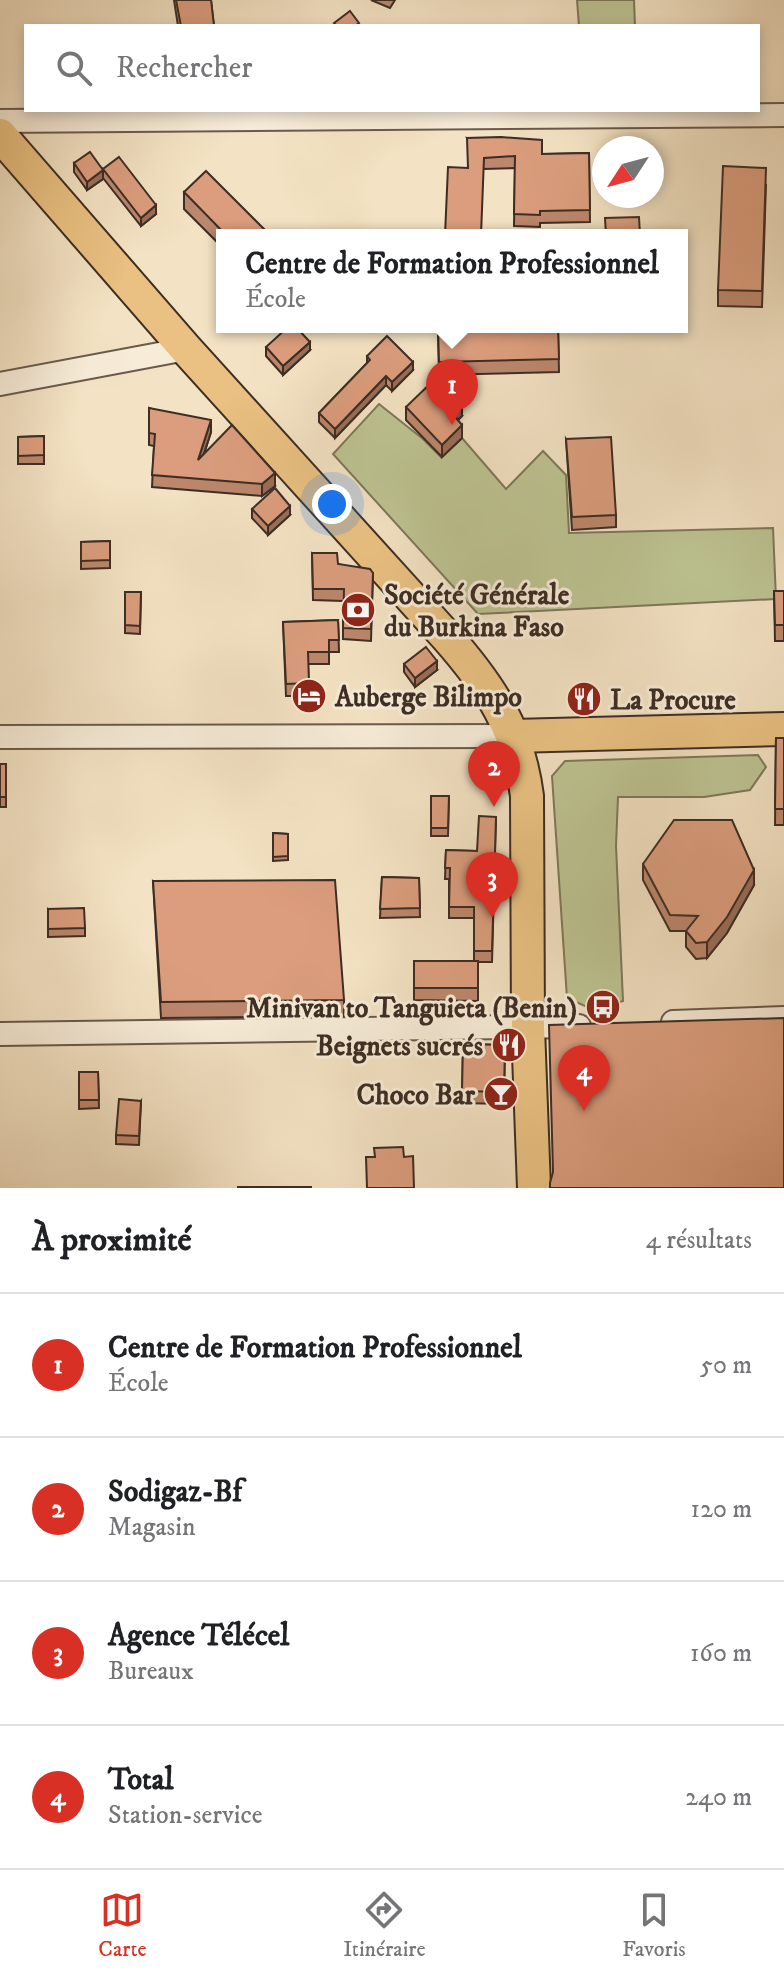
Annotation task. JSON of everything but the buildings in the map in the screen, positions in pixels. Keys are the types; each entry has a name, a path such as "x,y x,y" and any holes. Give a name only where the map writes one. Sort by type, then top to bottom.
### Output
{"highway":[{"path":"0,135 186,349 477,671 499,704 523,767 527,796 528,1028 534,1188"},
{"path":"513,736 784,729"}],"street":[{"path":"0,121 784,115"},
{"path":"0,384 186,349"},
{"path":"0,737 513,736"},
{"path":"648,1023 784,1018"},
{"path":"0,1034 603,1025"}],"green space":[{"path":"577,0 634,0 635,24 579,24"},
{"path":"379,404 441,457 462,438 506,489 543,451 566,475 569,533 773,528 776,599 478,614 333,454"},
{"path":"758,755 766,767 750,790 704,797 618,797 616,846 623,1001 594,1010 567,998 552,776 565,761"}],"place":[{"name":"Centre de Formation Professionnel","path":"452,425"},
{"name":"Société Générale du Burkina Faso","path":"358,610"},
{"name":"Auberge Bilimpo","path":"309,696"},
{"name":"La Procure","path":"584,699"},
{"name":"Sodigaz-Bf","path":"494,807"},
{"name":"Agence Télécel","path":"492,918"},
{"name":"Minivan to Tanguieta (Benin)","path":"603,1007"},
{"name":"Beignets sucrés","path":"509,1045"},
{"name":"Choco Bar","path":"501,1094"},
{"name":"Total","path":"584,1111"}]}
